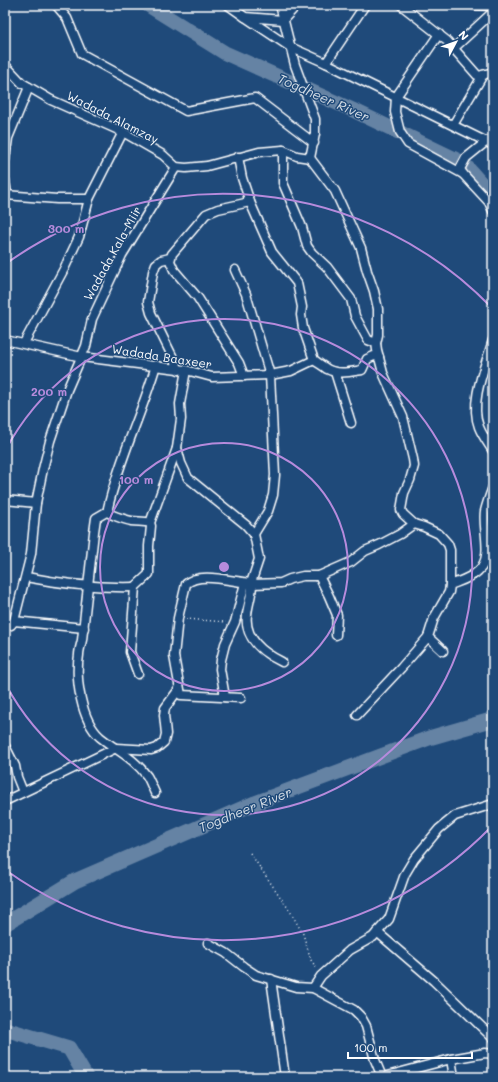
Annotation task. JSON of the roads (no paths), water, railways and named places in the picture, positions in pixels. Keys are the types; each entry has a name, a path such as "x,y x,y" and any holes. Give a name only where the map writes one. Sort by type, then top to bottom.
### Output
{"street":[{"path":"56,5 68,18 82,54 186,111 255,98 314,143"},
{"path":"228,5 290,47 490,143"},
{"path":"280,5 295,65 315,119 314,143 310,158"},
{"path":"245,17 282,17 297,5"},
{"path":"326,63 365,5"},
{"path":"401,5 439,34 479,76 493,72"},
{"path":"473,5 493,6"},
{"path":"453,49 493,12"},
{"path":"439,34 396,97 395,112 400,132 408,144 463,174"},
{"name":"Wadada Alamzay","path":"5,65 22,83 51,100 123,132 163,156 176,166"},
{"path":"453,125 483,75"},
{"path":"5,160 8,138 29,87"},
{"path":"24,343 64,269 79,237 89,199 123,132"},
{"path":"490,143 466,158 460,169 489,202 493,211"},
{"path":"176,166 186,168 207,166 259,152 283,150 297,156 310,158 335,190 361,248 378,309 378,335 376,343 379,357 383,373 403,417 413,459 414,466 404,493 401,510 403,514 414,524 439,534 448,544 450,550 450,586 445,600 434,618 428,637 357,715"},
{"path":"283,150 283,183 302,227 307,246 312,253 327,267 351,299 355,316 368,340 376,343"},
{"path":"238,157 242,178 250,202 272,252 297,283 301,297 303,328 314,360 335,372 343,373 362,370 367,359 374,356 379,357"},
{"name":"Wadada Kala-Miir","path":"14,621 31,554 36,503 43,469 67,390 86,346 92,319 122,255 176,166"},
{"path":"5,180 6,195 57,199 89,199"},
{"path":"138,674 130,652 136,587 149,574 150,523 177,448 181,419 180,404 182,370 151,313 148,302 153,272 156,264 161,260 170,258 201,218 206,214 218,209 250,202"},
{"path":"170,258 174,270 198,298 239,363 244,376"},
{"path":"235,270 246,294 270,375 274,488 268,511 254,534"},
{"name":"Wadada Baaxeer","path":"5,340 82,357 156,365 212,376 270,375 291,371 314,360"},
{"path":"493,340 480,383 476,401 476,416 479,428 493,451"},
{"path":"155,793 148,777 140,767 131,758 99,736 91,727 80,695 78,656 84,628 96,518 108,511 113,486 151,383 156,365"},
{"path":"335,372 351,423"},
{"path":"177,448 181,463 188,478 246,525 254,534 259,559 220,660 220,669 225,697"},
{"path":"450,586 478,572 485,561 487,541 485,511 493,487"},
{"path":"5,500 36,503"},
{"path":"108,511 113,515 129,520 150,523"},
{"path":"241,698 181,694 174,656 178,618 186,584 190,580 203,577 249,583 281,583 290,578 319,576 351,562 365,550 379,545 400,534 414,524"},
{"path":"319,576 330,596 337,615 336,635"},
{"path":"26,577 54,582 114,588 136,587"},
{"path":"249,583 252,591 247,614 250,634 254,642 266,654 282,662"},
{"path":"5,627 14,621 84,628"},
{"path":"428,637 443,651"},
{"path":"5,801 116,748 151,750 157,748 164,742 166,734 164,715 165,708 179,689"},
{"path":"5,746 15,766 17,777 23,792"},
{"path":"313,988 320,976 350,950 372,937 389,919 405,874 414,859 439,829 456,816 493,804"},
{"path":"377,932 434,981 493,1038"},
{"path":"208,943 226,953 256,975 296,987 313,988 354,1010 361,1017 366,1026 373,1053 383,1077 451,1059 485,1053 493,1054"},
{"path":"272,979 285,1077"},
{"path":"451,1059 454,1077"}],"waterway":[{"name":"Togdheer River","path":"148,5 225,53 355,111 463,163 493,197"},
{"name":"Togdheer River","path":"5,924 75,881 255,803 429,738 491,720 493,716"},
{"name":"Togdheer River","path":"5,1029 69,1048 86,1077"}]}
